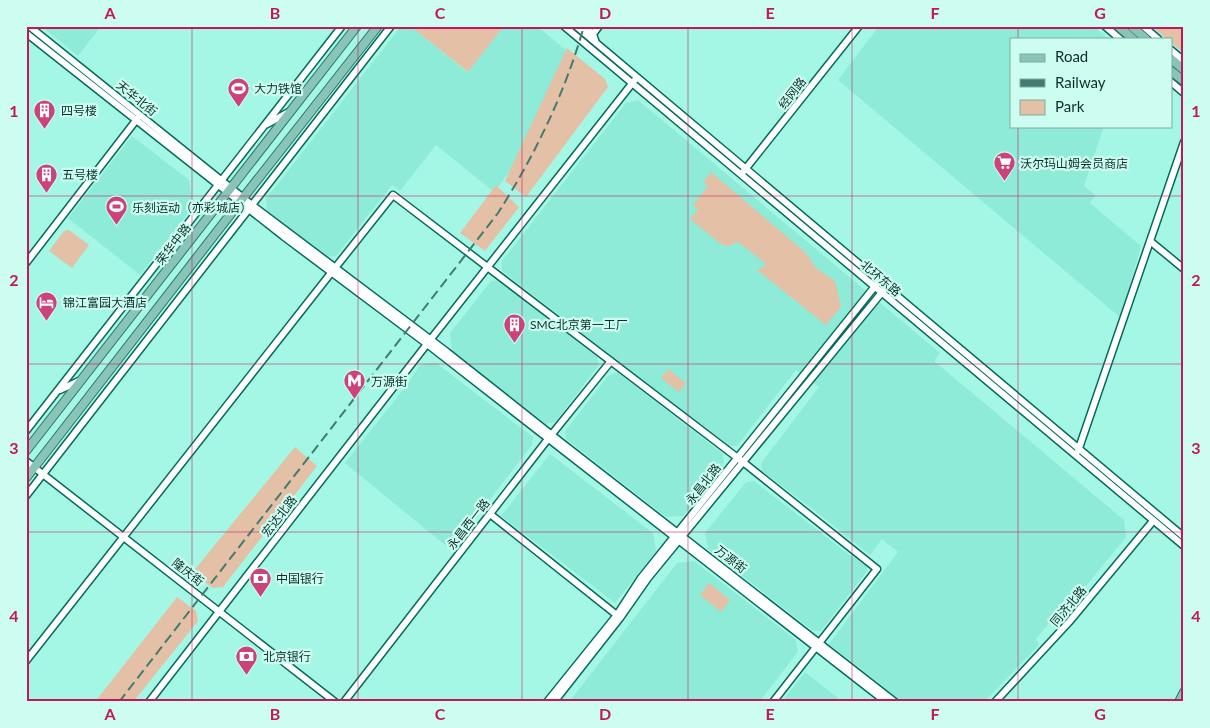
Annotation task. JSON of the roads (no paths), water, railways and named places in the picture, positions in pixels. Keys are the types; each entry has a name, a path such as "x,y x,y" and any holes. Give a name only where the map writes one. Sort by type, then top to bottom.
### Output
{"main road":[{"name":"荣华中路","path":"26,451 356,26"},
{"path":"26,478 378,26"},
{"path":"1118,26 1132,38"},
{"path":"1132,26 1145,38"},
{"path":"1172,60 1184,70"},
{"path":"1172,72 1184,81"},
{"path":"1179,702 1184,692"}],"street":[{"name":"天华北街","path":"29,26 241,200"},
{"path":"26,431 342,26"},
{"path":"26,496 391,26"},
{"name":"北环东路","path":"564,26 635,81 1078,453 1184,537"},
{"name":"北环东路","path":"576,26 635,81"},
{"path":"584,26 593,34 597,44"},
{"path":"593,34 599,26"},
{"name":"经网路","path":"744,172 859,26"},
{"path":"1105,26 1119,38"},
{"path":"1143,26 1157,38"},
{"name":"天华北街","path":"26,33 220,182"},
{"path":"1172,51 1184,61"},
{"name":"宏达北路","path":"149,702 635,81"},
{"path":"1172,83 1184,93"},
{"path":"264,126 290,112"},
{"path":"26,263 137,120"},
{"path":"1078,453 1184,142"},
{"path":"26,661 393,195 740,460 876,569 773,702"},
{"name":"万源街","path":"241,200 429,342 818,645 895,702"},
{"path":"1150,241 1184,268"},
{"path":"180,280 201,271"},
{"name":"永昌北路","path":"554,702 618,616 641,578 679,536 877,284"},
{"name":"永昌北路","path":"740,460 883,290"},
{"name":"永昌西一路","path":"344,702 611,361"},
{"path":"57,391 82,380"},
{"name":"北环东路","path":"1078,453 1184,546"},
{"name":"隆庆街","path":"26,461 335,702"},
{"path":"490,514 618,616"},
{"name":"同济北路","path":"995,702 1069,622 1153,520"},
{"name":"永昌北路","path":"548,702 618,616"},
{"name":"万源街","path":"818,645 886,702"}],"railway":[{"path":"119,702 498,213 512,191 548,123 568,75 584,26"}],"place":[{"name":"大力铁馆","path":"238,107"},
{"name":"四号楼","path":"45,129"},
{"name":"沃尔玛山姆会员商店","path":"1004,182"},
{"name":"五号楼","path":"46,193"},
{"name":"乐刻运动（亦彩城店）","path":"116,226"},
{"name":"锦江富园大酒店","path":"47,321"},
{"name":"SMC北京第一工厂","path":"514,343"},
{"name":"万源街","path":"355,400"},
{"name":"中国银行","path":"260,597"},
{"name":"北京银行","path":"247,675"}]}
